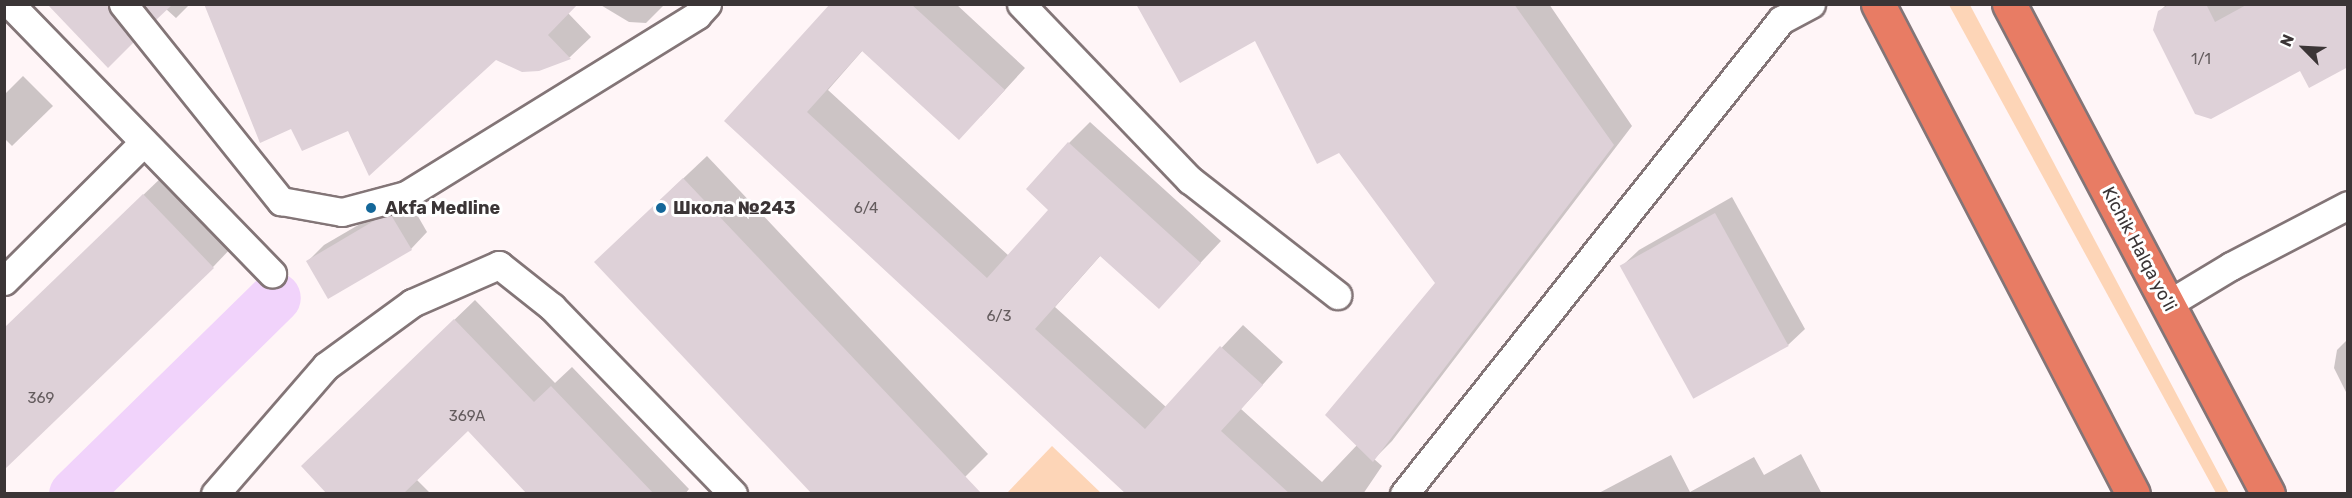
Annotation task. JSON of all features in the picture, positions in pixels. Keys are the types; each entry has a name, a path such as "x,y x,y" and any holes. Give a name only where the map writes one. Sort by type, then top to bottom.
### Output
{"highway":[{"path":"1878,4 2133,494"},
{"name":"Kichik Halqa yo'li","path":"2009,4 2268,494"}],"lane":[{"path":"10,4 272,273"},
{"path":"123,4 281,201 342,212 406,195 697,15 707,4"},
{"path":"1021,4 1191,180 1337,294"},
{"path":"1404,494 1781,20 1811,4"},
{"path":"4,281 144,142"},
{"path":"2168,304 2231,266 2348,205"},
{"path":"215,494 326,366 411,303 499,265 552,307 733,494"}],"shaded area":[{"path":"1949,5 1970,5 2229,493 2216,493"},
{"path":"1052,446 1101,493 1007,493"}],"building":[{"path":"47,4 108,4 134,42 108,68"},
{"path":"144,4 173,4 156,20"},
{"path":"204,4 578,4 548,35 571,59 539,71 522,72 496,60 369,176 348,131 302,151 291,129 260,143"},
{"path":"830,4 911,4 1005,90 959,140 862,51 807,112 987,278 1048,210 1026,189 1068,142 1201,263 1159,309 1100,256 1035,329 1145,429 1220,346 1263,385 1221,431 1290,494 1126,494 724,121"},
{"path":"1136,4 1514,4 1614,145 1373,462 1325,415 1435,283 1339,153 1317,164 1255,41 1180,83"},
{"path":"2170,4 2206,4 2215,22 2248,4 2348,4 2348,67 2309,88 2300,71 2211,119 2195,114 2153,30 2158,11"},
{"path":"683,178 982,494 812,494 594,262"},
{"path":"143,194 214,268 4,470 4,328"},
{"path":"1715,213 1789,346 1693,399 1620,266"},
{"path":"391,215 412,250 328,299 306,261 377,219"},
{"path":"454,319 534,402 551,386 654,494 527,494 468,431 403,494 327,494 301,466"}],"waterway":[{"path":"74,494 275,297"}],"place":[{"name":"Akfa Medline","path":"371,208"},
{"name":"Школа №243","path":"661,208"}]}
